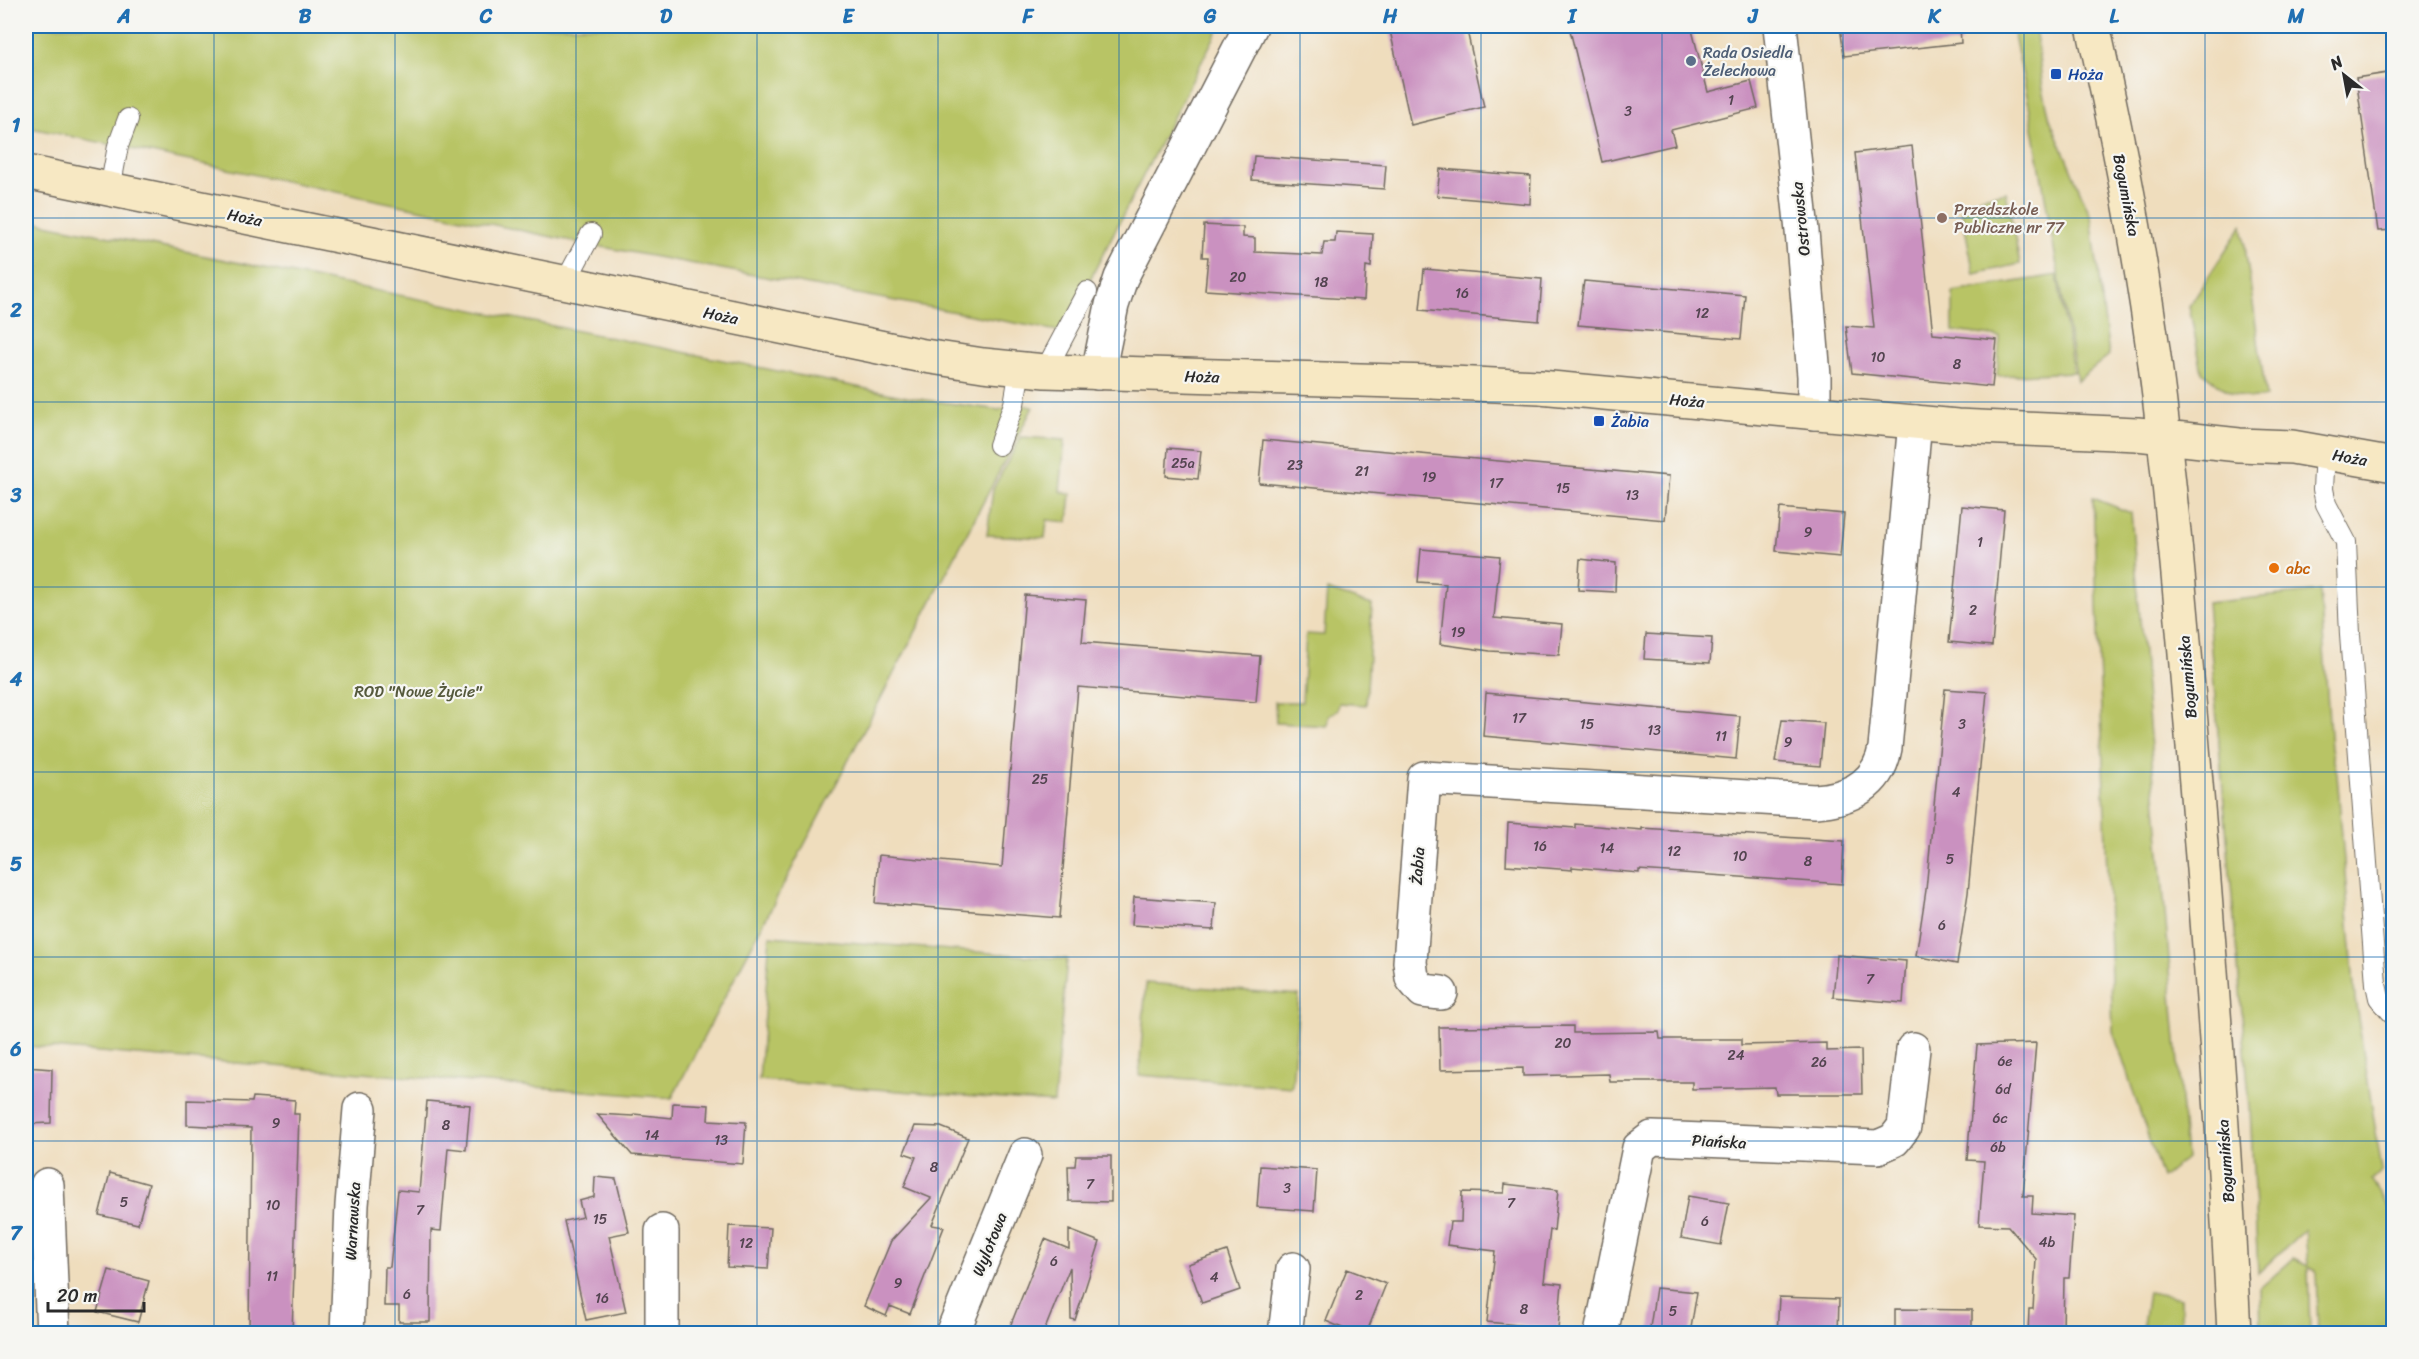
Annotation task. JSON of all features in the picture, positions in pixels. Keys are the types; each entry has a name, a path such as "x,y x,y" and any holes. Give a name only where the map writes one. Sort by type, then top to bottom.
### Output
{"street":[{"path":"1098,373 1112,305 1121,278 1251,26"},
{"name":"Ostrowska","path":"1780,26 1802,231 1814,376 1814,413"},
{"name":"Bogumińska","path":"2093,26 2134,235 2164,436 2175,534 2210,945 2230,1233 2234,1334"},
{"name":"Hoża","path":"26,172 918,355 1032,370 1503,385 1595,391 1987,428 2164,436 2325,452 2394,465"},
{"name":"Żabia","path":"1441,993 1423,991 1412,978 1410,962 1424,778 1815,801 1832,800 1851,794 1873,776 1882,762 1885,748 1916,422"},
{"name":"Piańska","path":"1601,1334 1639,1148 1652,1138 1878,1147 1894,1140 1904,1127 1913,1049"},
{"name":"Warnawska","path":"347,1334 352,1205 360,1109"},
{"name":"Wylotowa","path":"952,1334 1025,1155"},
{"path":"47,1185 53,1334"},
{"path":"662,1231 662,1334"},
{"path":"1285,1334 1293,1269"}],"lane":[{"path":"110,189 118,146 128,119"},
{"path":"565,283 591,234"},
{"path":"999,445 1016,397 1032,370 1087,292"},
{"path":"2325,452 2323,489 2326,504 2346,542 2350,646 2376,984 2379,998 2388,1011 2394,1014"}],"green space":[{"path":"26,26 1220,26 1063,332 586,244 26,127"},
{"path":"2012,26 2035,26 2043,89 2050,119 2091,217 2109,355 2077,381 2029,105"},
{"path":"2006,192 2020,264 1974,274 1960,202"},
{"name":"ROD \"Nowe Życie\"","path":"26,220 912,398 999,410 1014,404 1033,407 672,1098 26,1046"},
{"path":"2242,225 2266,397 2239,396 2202,372 2189,306"},
{"path":"2057,275 2073,372 1997,376 2000,337 1953,331 1953,292"},
{"path":"1021,437 1065,440 1060,491 1071,494 1068,522 1047,520 1045,538 987,535 993,489"},
{"path":"2093,498 2131,513 2186,1158 2162,1178 2113,1031"},
{"path":"1327,590 1372,605 1366,705 1339,703 1338,709 1328,717 1327,726 1276,723 1275,702 1302,702 1306,634 1324,635"},
{"path":"2320,591 2331,749 2337,773 2355,999 2382,1171 2372,1180 2393,1213 2393,1333 2318,1333 2316,1271 2308,1267 2310,1333 2261,1333 2260,1288 2293,1259 2308,1266 2305,1229 2258,1273 2250,1108 2207,603"},
{"path":"770,936 1067,959 1054,1103 759,1080"},
{"path":"1146,983 1299,995 1292,1087 1139,1075"},
{"path":"2148,1292 2181,1298 2181,1333 2142,1333"}],"building":[{"path":"1389,26 1466,26 1484,107 1411,125"},
{"path":"1569,26 1691,26 1708,92 1751,81 1758,108 1671,130 1675,145 1602,162"},
{"path":"1840,26 1960,26 1961,43 1844,56"},
{"path":"2394,72 2394,230 2378,231 2356,78"},
{"path":"1912,146 1933,334 1997,340 1992,387 1852,373 1846,326 1874,328 1855,153"},
{"path":"1254,156 1386,165 1384,189 1252,180"},
{"path":"1440,169 1531,176 1530,204 1437,196"},
{"path":"1204,225 1243,227 1243,237 1255,238 1255,252 1322,255 1324,242 1335,242 1336,232 1373,234 1371,267 1366,266 1364,300 1205,290 1208,257 1202,257"},
{"path":"1424,269 1542,279 1539,321 1420,310"},
{"path":"1584,281 1745,295 1741,339 1578,325"},
{"path":"1263,440 1669,476 1665,520 1259,483"},
{"path":"1168,448 1201,451 1198,479 1166,476"},
{"path":"1962,506 2004,510 1992,646 1949,642"},
{"path":"1780,508 1844,514 1840,557 1776,551"},
{"path":"1421,549 1500,556 1494,618 1562,624 1559,655 1490,651 1440,644 1446,584 1418,582"},
{"path":"1580,559 1616,563 1615,592 1578,590"},
{"path":"1025,595 1086,600 1082,642 1260,656 1256,702 1078,687 1059,918 875,903 879,855 1002,867"},
{"path":"1646,634 1712,638 1710,663 1644,659"},
{"path":"1945,689 1987,692 1968,893 1957,964 1916,956 1926,890"},
{"path":"1486,693 1740,716 1736,759 1483,736"},
{"path":"1782,720 1824,723 1820,766 1775,762"},
{"path":"1508,823 1575,828 1575,824 1844,841 1842,884 1639,870 1639,873 1572,867 1572,870 1506,865"},
{"path":"1134,897 1216,903 1214,930 1132,925"},
{"path":"1837,955 1906,961 1903,1003 1833,997"},
{"path":"1573,1026 1573,1033 1659,1032 1660,1039 1741,1039 1741,1045 1826,1043 1826,1051 1861,1050 1862,1094 1776,1094 1775,1087 1692,1089 1692,1082 1610,1082 1609,1074 1523,1076 1523,1068 1440,1070 1439,1027"},
{"path":"2036,1043 2023,1196 2033,1196 2032,1213 2074,1216 2069,1278 2064,1278 2063,1334 2028,1334 2029,1309 2033,1309 2036,1259 2008,1226 1979,1225 1984,1161 1967,1160 1977,1045"},
{"path":"26,1067 52,1069 51,1123 26,1124"},
{"path":"253,1097 295,1100 294,1114 299,1114 292,1334 249,1334 251,1128 187,1125 187,1100 252,1102"},
{"path":"427,1101 470,1105 466,1150 448,1148 441,1231 431,1230 430,1322 399,1322 399,1306 384,1306 385,1267 390,1267 398,1190 419,1192"},
{"path":"673,1103 709,1105 708,1120 746,1122 743,1164 632,1155 597,1114 633,1116 634,1114 672,1118"},
{"path":"915,1126 941,1127 968,1138 932,1225 944,1227 910,1314 890,1306 886,1316 864,1306 891,1241 931,1198 904,1187 916,1157 904,1153"},
{"path":"1076,1156 1111,1156 1111,1202 1069,1201 1068,1166 1075,1166"},
{"path":"1260,1166 1317,1170 1314,1211 1257,1207"},
{"path":"110,1173 149,1184 138,1224 99,1215"},
{"path":"595,1177 616,1179 629,1232 609,1236 626,1312 586,1320 564,1221 583,1217 579,1201 594,1197"},
{"path":"1505,1184 1558,1190 1554,1231 1550,1230 1544,1282 1562,1284 1558,1329 1487,1322 1495,1251 1447,1245 1450,1222 1461,1222 1462,1192 1504,1193"},
{"path":"1688,1196 1729,1203 1721,1245 1681,1238"},
{"path":"729,1226 771,1228 768,1269 727,1267"},
{"path":"1069,1230 1100,1242 1075,1320 1071,1319 1070,1267 1043,1334 1007,1334 1045,1239 1069,1249"},
{"path":"1227,1251 1240,1290 1202,1303 1188,1264"},
{"path":"1347,1269 1386,1284 1366,1334 1356,1334 1326,1321"},
{"path":"109,1270 149,1281 138,1322 97,1312"},
{"path":"1656,1288 1697,1292 1690,1334 1649,1334"},
{"path":"1779,1297 1839,1299 1838,1334 1777,1334"},
{"path":"1895,1309 1972,1310 1972,1334 1895,1334"}],"place":[{"name":"Rada Osiedla Żelechowa","path":"1691,61"},
{"name":"Hoża","path":"2056,74"},
{"name":"Przedszkole Publiczne nr 77","path":"1942,218"},
{"name":"Żabia","path":"1599,421"},
{"name":"abc","path":"2274,568"}]}
